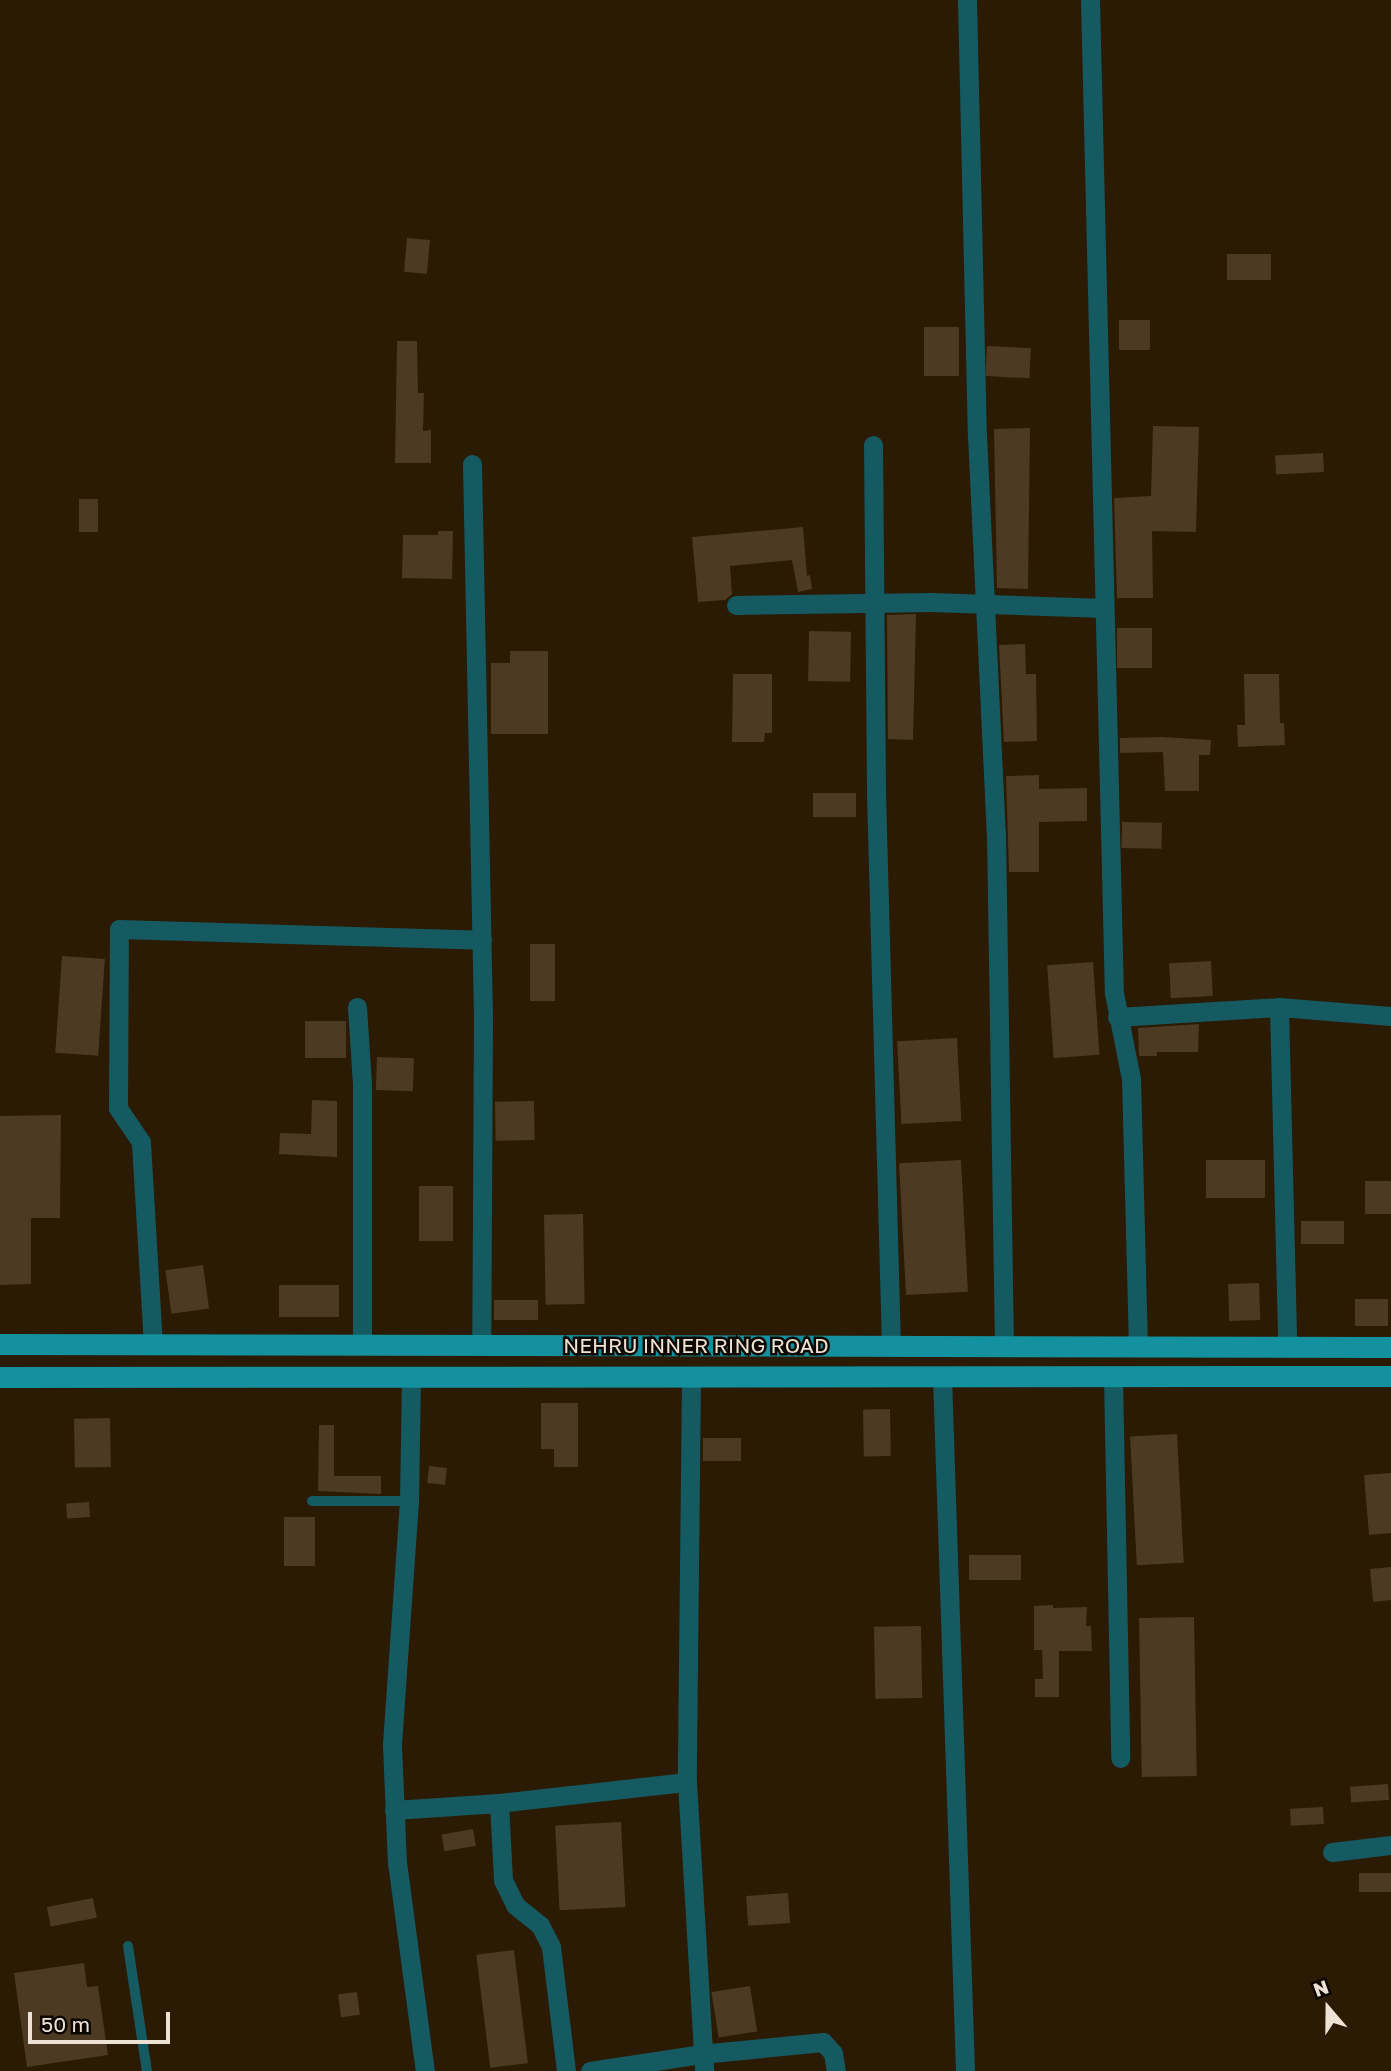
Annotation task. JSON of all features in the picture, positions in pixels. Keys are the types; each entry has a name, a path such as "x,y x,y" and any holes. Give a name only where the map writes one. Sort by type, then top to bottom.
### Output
{"main road":[{"name":"NEHRU INNER RING ROAD","path":"0,1345 1391,1347"},
{"path":"0,1377 1391,1376"}],"street":[{"path":"967,0 983,605 996,833 1004,1346"},
{"path":"1090,0 1114,993 1131,1079 1138,1346"},
{"path":"873,445 874,605 891,1346"},
{"path":"472,464 482,940 481,1345"},
{"path":"736,605 874,605 932,602 1104,608"},
{"path":"153,1345 141,1142 118,1108 119,929 482,940"},
{"path":"357,1007 362,1084 362,1345"},
{"path":"1117,1017 1279,1007 1391,1016"},
{"path":"1279,1007 1287,1346"},
{"path":"411,1376 409,1501 392,1745 397,1862 425,2071"},
{"path":"691,1377 687,1782 702,2062"},
{"path":"942,1377 965,2071"},
{"path":"1113,1377 1120,1758"},
{"path":"394,1810 499,1803 687,1782"},
{"path":"499,1803 503,1880 515,1905 540,1925 551,1947 566,2071"},
{"path":"1332,1852 1391,1845"},
{"path":"590,2071 702,2062 823,2042 833,2053 836,2071"}],"lane":[{"path":"312,1501 409,1501"},
{"path":"128,1946 147,2071"}],"building":[{"path":"407,238 430,240 427,274 404,272"},
{"path":"1227,254 1271,254 1271,280 1227,280"},
{"path":"1119,320 1150,320 1150,350 1119,350"},
{"path":"924,327 959,327 959,376 924,376"},
{"path":"397,341 417,341 418,393 424,393 423,431 431,430 431,463 395,463"},
{"path":"987,346 1031,348 1029,378 985,376"},
{"path":"1153,426 1199,427 1196,532 1152,531 1153,598 1117,598 1114,498 1151,496"},
{"path":"1030,428 1028,589 997,588 994,429"},
{"path":"1323,453 1324,472 1276,474 1275,456"},
{"path":"79,499 98,499 98,532 79,532"},
{"path":"803,527 807,576 810,575 812,589 798,592 792,560 730,566 732,594 725,600 698,602 692,537"},
{"path":"438,531 453,531 452,579 402,578 403,535 438,535"},
{"path":"916,614 913,740 888,739 887,615"},
{"path":"1117,628 1152,628 1152,668 1117,668"},
{"path":"809,631 851,632 850,682 808,681"},
{"path":"1025,644 1026,674 1036,674 1037,741 1004,742 999,645"},
{"path":"510,651 548,651 548,734 491,734 491,663 510,663"},
{"path":"733,674 772,674 772,733 765,733 764,742 732,742"},
{"path":"1244,674 1279,674 1280,723 1284,723 1285,745 1238,747 1237,725 1245,725"},
{"path":"1120,738 1211,740 1210,755 1199,755 1199,791 1165,791 1163,752 1120,753"},
{"path":"1039,775 1039,789 1087,788 1087,821 1039,822 1039,872 1009,872 1006,776"},
{"path":"813,793 856,793 856,817 813,817"},
{"path":"1122,822 1162,823 1162,849 1122,848"},
{"path":"530,944 555,944 555,1001 530,1001"},
{"path":"62,956 105,959 98,1056 55,1053"},
{"path":"1211,961 1213,996 1171,998 1169,963"},
{"path":"1093,962 1099,1055 1054,1058 1047,965"},
{"path":"305,1021 346,1021 346,1058 305,1058"},
{"path":"1199,1024 1198,1052 1157,1052 1157,1056 1139,1056 1138,1028"},
{"path":"957,1038 961,1121 901,1124 897,1041"},
{"path":"377,1057 414,1058 413,1091 376,1090"},
{"path":"312,1100 337,1101 337,1157 279,1154 280,1133 311,1134"},
{"path":"534,1101 535,1140 496,1141 495,1102"},
{"path":"61,1115 60,1218 31,1218 31,1284 0,1285 0,1116"},
{"path":"961,1160 968,1292 906,1295 899,1163"},
{"path":"1206,1160 1265,1160 1265,1198 1206,1198"},
{"path":"1365,1181 1391,1181 1391,1214 1365,1214"},
{"path":"419,1186 453,1186 453,1241 419,1241"},
{"path":"583,1214 585,1304 546,1305 544,1215"},
{"path":"1301,1221 1344,1221 1344,1244 1301,1244"},
{"path":"203,1265 209,1309 171,1314 165,1270"},
{"path":"1259,1283 1260,1320 1229,1321 1228,1284"},
{"path":"279,1285 339,1285 339,1317 279,1317"},
{"path":"1355,1299 1388,1299 1388,1326 1355,1326"},
{"path":"494,1300 538,1300 538,1320 494,1320"},
{"path":"541,1403 578,1403 578,1467 554,1467 554,1449 541,1449"},
{"path":"863,1409 890,1409 891,1456 864,1456"},
{"path":"110,1418 111,1467 75,1468 74,1419"},
{"path":"319,1425 334,1425 334,1476 381,1476 381,1494 318,1491"},
{"path":"1177,1434 1184,1563 1137,1565 1130,1436"},
{"path":"703,1438 741,1438 741,1461 703,1461"},
{"path":"429,1466 447,1468 445,1485 427,1483"},
{"path":"1391,1473 1391,1533 1369,1535 1364,1475"},
{"path":"89,1502 90,1517 67,1519 66,1504"},
{"path":"284,1517 315,1517 315,1566 284,1566"},
{"path":"969,1555 1021,1555 1021,1580 969,1580"},
{"path":"1391,1567 1391,1600 1373,1602 1370,1569"},
{"path":"1053,1605 1053,1608 1087,1607 1086,1626 1091,1626 1092,1651 1059,1651 1059,1697 1035,1697 1035,1679 1043,1679 1042,1650 1034,1650 1034,1606"},
{"path":"1194,1617 1197,1776 1142,1777 1139,1618"},
{"path":"921,1626 922,1698 875,1699 874,1627"},
{"path":"1388,1784 1389,1800 1351,1803 1350,1787"},
{"path":"1323,1807 1324,1824 1291,1826 1290,1809"},
{"path":"621,1822 625,1907 560,1910 555,1825"},
{"path":"473,1829 476,1846 444,1851 441,1835"},
{"path":"1359,1873 1391,1873 1391,1892 1359,1892"},
{"path":"788,1893 790,1923 748,1926 746,1896"},
{"path":"93,1898 97,1918 51,1927 47,1907"},
{"path":"514,1950 528,2063 490,2068 476,1955"},
{"path":"84,1963 87,1987 98,1986 108,2055 27,2067 14,1973"},
{"path":"750,1986 757,2031 719,2038 711,1992"},
{"path":"357,1992 360,2015 341,2017 338,1994"}]}
